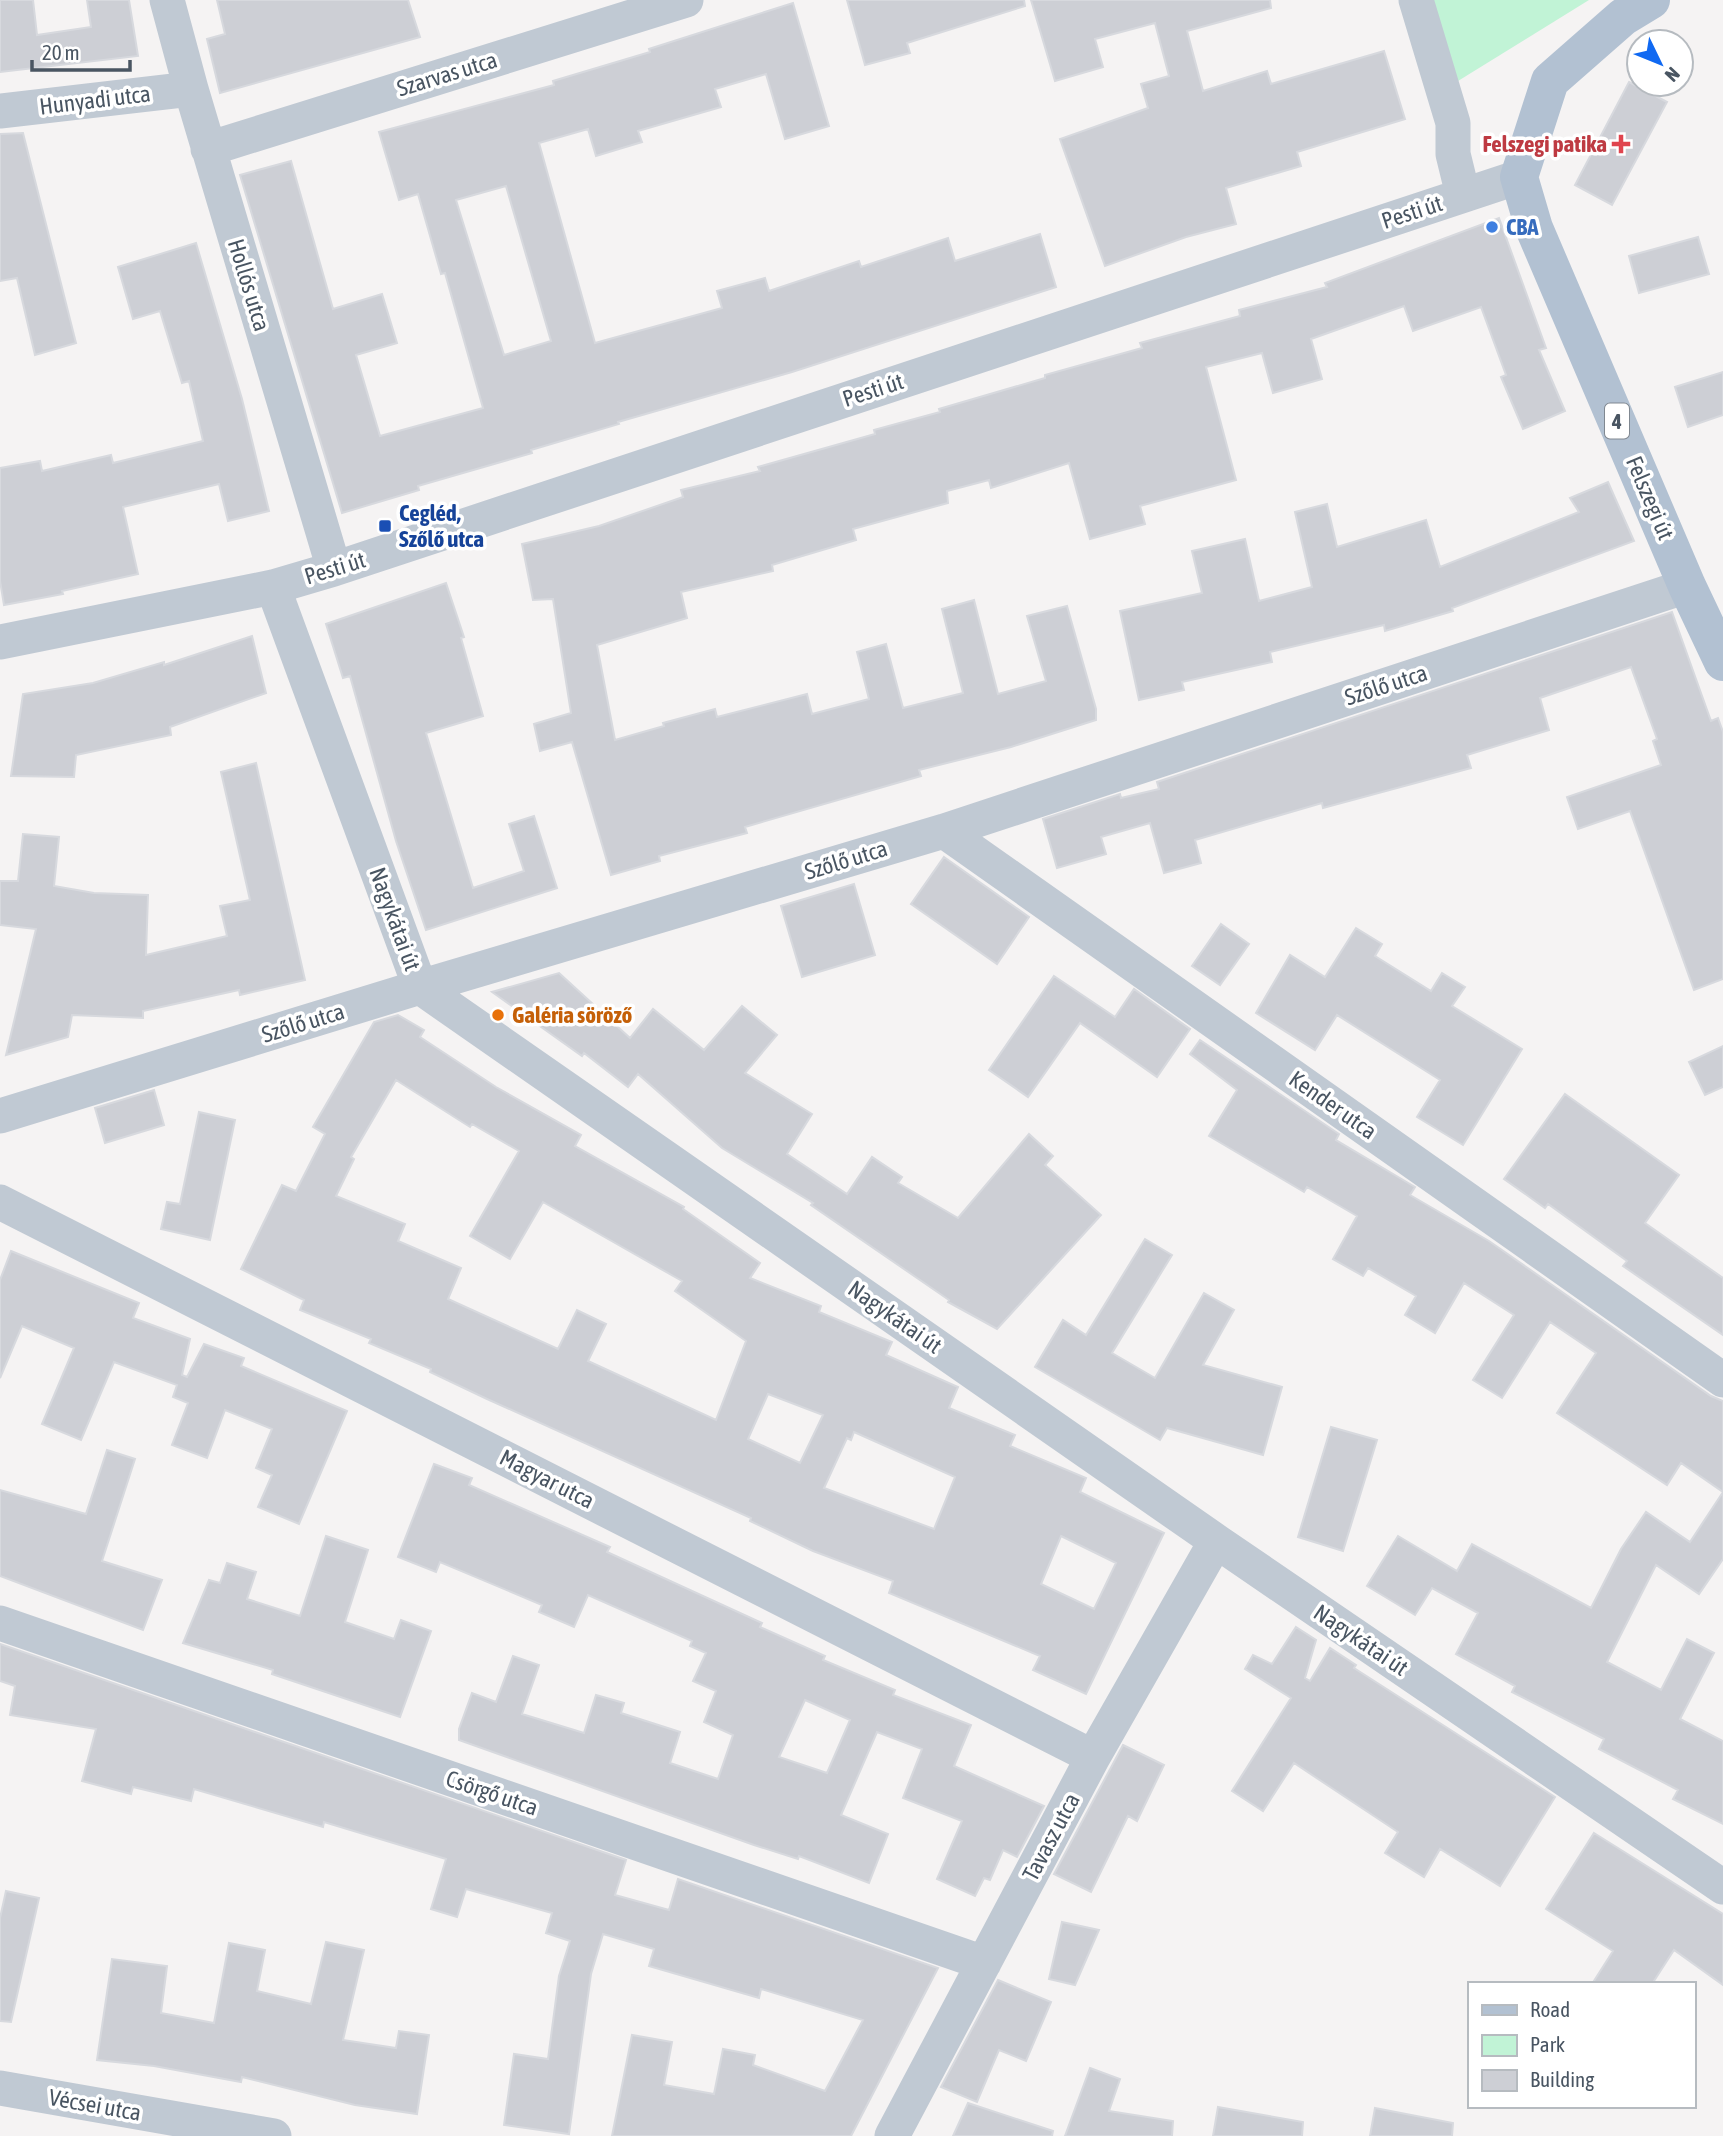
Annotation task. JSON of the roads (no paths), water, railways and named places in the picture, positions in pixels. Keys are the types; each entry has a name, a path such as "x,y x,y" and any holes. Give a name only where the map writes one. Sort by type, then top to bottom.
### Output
{"main road":[{"path":"1519,177 1550,81 1623,17 1651,0"},
{"name":"Felszegi út","path":"1519,177 1534,228 1687,586 1723,662"}],"street":[{"name":"Hollós utca","path":"167,0 208,149 334,569"},
{"name":"Szarvas utca","path":"208,149 686,0"},
{"path":"1416,0 1453,123 1453,154 1463,195"},
{"name":"Hunyadi utca","path":"0,111 191,89"},
{"name":"Pesti út","path":"0,642 273,587 334,569 1519,177"},
{"name":"Szőlő utca","path":"0,1116 420,987 944,831 1687,586"},
{"name":"Nagykátai út","path":"273,587 420,987 1216,1541 1723,1887"},
{"name":"Kender utca","path":"944,831 1723,1380"},
{"name":"Magyar utca","path":"0,1202 1093,1757"},
{"name":"Tavasz utca","path":"892,2136 1093,1757 1216,1541"},
{"name":"Csörgő utca","path":"0,1623 984,1963"},
{"name":"Vécsei utca","path":"0,2088 274,2136"}],"place":[{"name":"Felszegi patika","path":"1621,144"},
{"name":"CBA","path":"1492,227"},
{"name":"Cegléd, Szőlő utca","path":"385,526"},
{"name":"Galéria söröző","path":"498,1015"}]}
